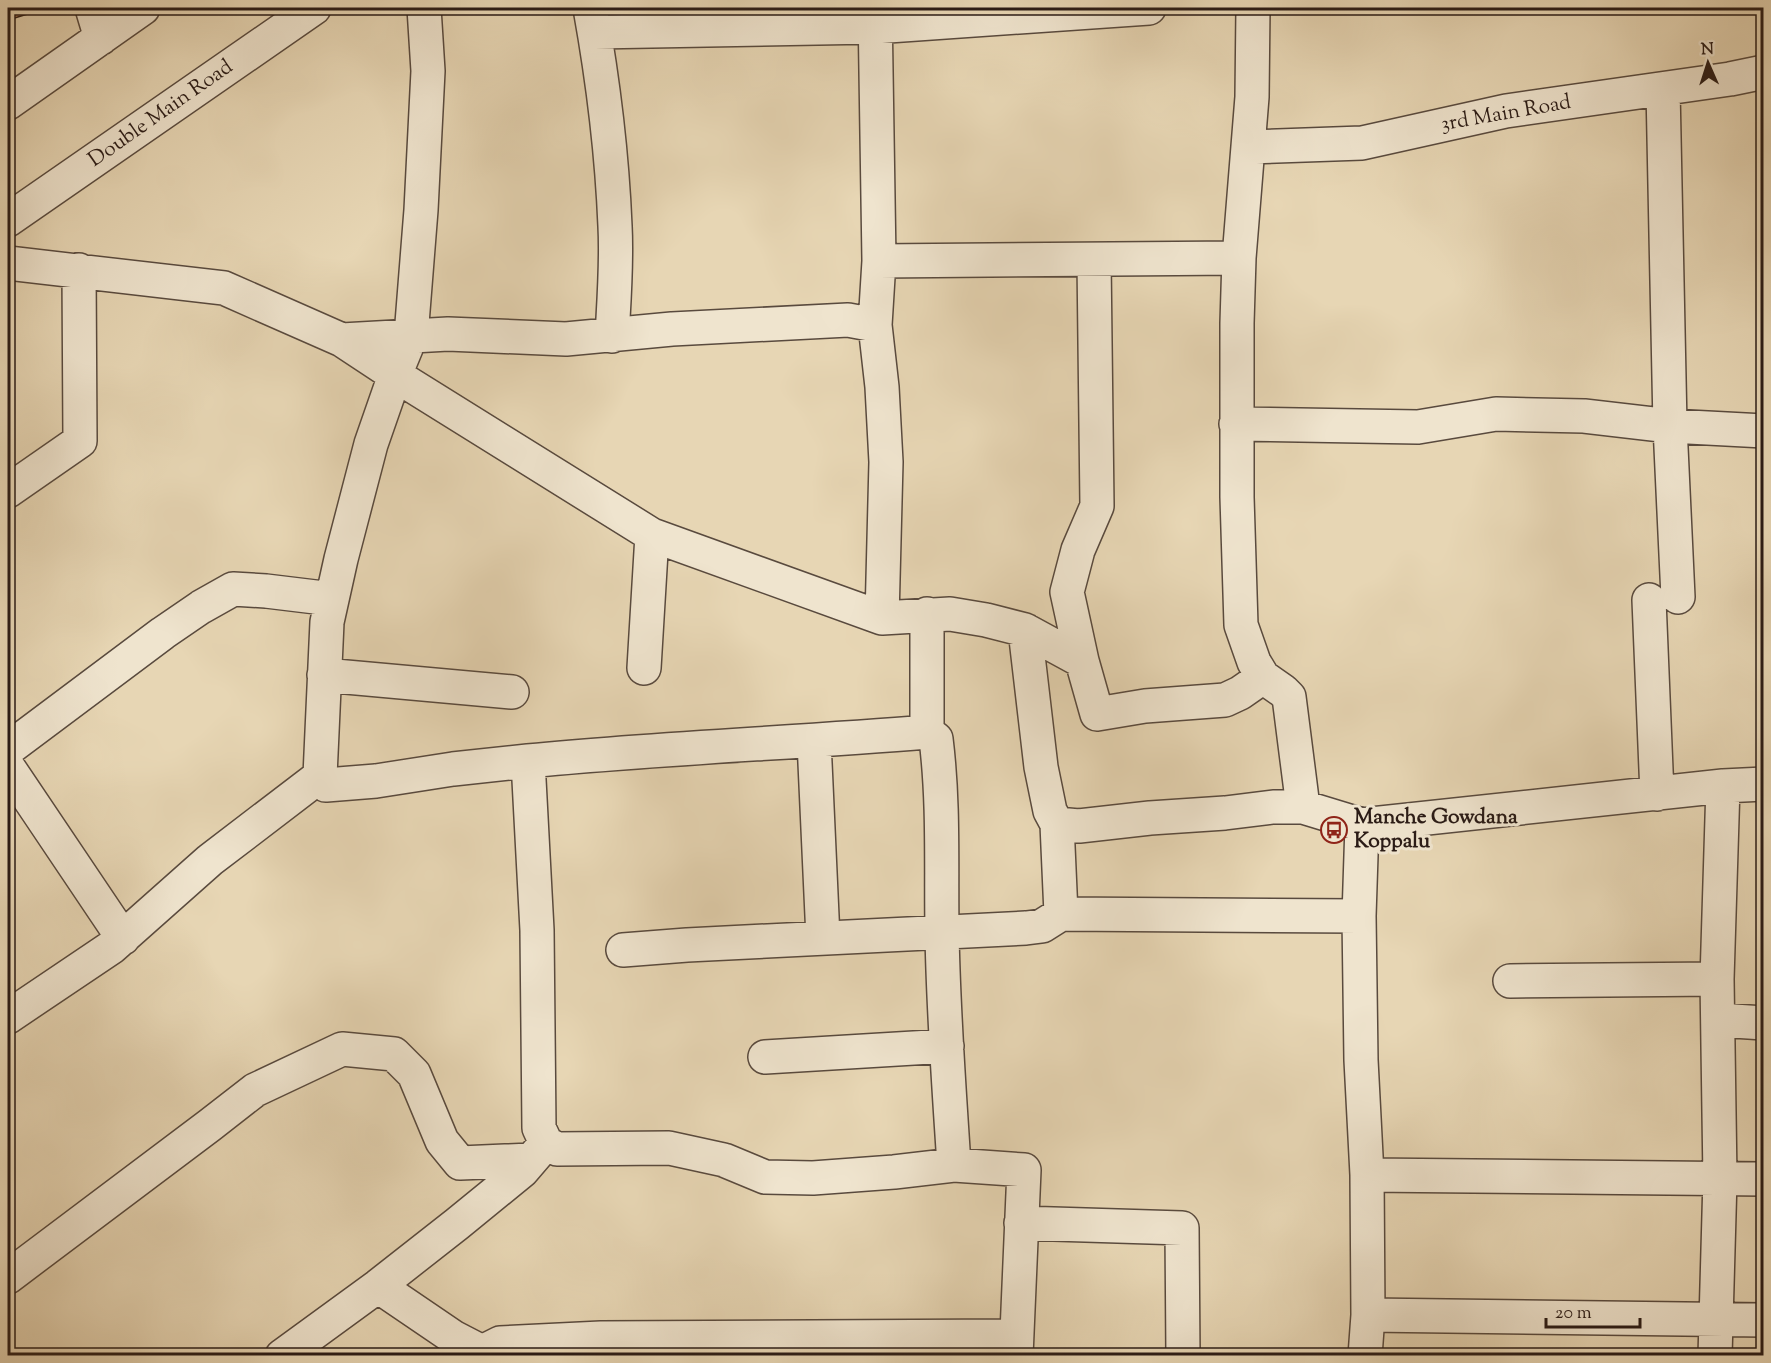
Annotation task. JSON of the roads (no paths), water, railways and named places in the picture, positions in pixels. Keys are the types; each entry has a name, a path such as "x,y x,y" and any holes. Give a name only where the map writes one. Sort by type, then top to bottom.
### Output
{"street":[{"path":"8,103 97,23 143,8"},
{"name":"Double Main Road","path":"8,220 314,8"},
{"path":"424,8 428,71 421,210 411,336 371,444 340,560 327,622 320,776 326,785 607,753 927,732 936,739 940,767 942,933 946,1046 954,1165"},
{"path":"612,336 615,227 609,142 592,20 874,17 1149,8"},
{"path":"1253,8 1252,96 1239,258 1236,424 1241,625 1254,662 1263,677 1289,697 1303,807"},
{"path":"874,17 879,261 875,325 882,387 886,462 882,618"},
{"name":"3rd Main Road","path":"1248,147 1362,143 1506,111 1730,79 1764,72"},
{"path":"1657,794 1670,426 1663,89"},
{"path":"879,261 1239,258"},
{"path":"1094,260 1097,506 1078,550 1067,592 1082,661 1097,714 1145,706 1225,700 1263,677"},
{"path":"8,263 224,288 342,340 652,535 882,618 950,614 986,620 1025,630 1082,661"},
{"path":"8,491 80,441 79,270"},
{"path":"342,340 448,334 566,339 672,329 848,320 875,325"},
{"path":"1236,424 1418,427 1496,414 1584,416 1670,426 1764,431"},
{"path":"644,668 652,535"},
{"path":"8,749 163,633 233,589 332,599"},
{"path":"927,614 927,732"},
{"path":"1025,630 1041,767 1050,811 1057,824 1061,914"},
{"path":"324,675 512,692"},
{"path":"814,741 823,938"},
{"path":"282,1356 378,1286 522,1171 538,1152 537,930 528,761"},
{"path":"8,767 123,938"},
{"path":"8,1017 112,947 210,860 320,776"},
{"path":"1057,824 1079,826 1273,807 1303,807 1362,825 1723,786 1764,784"},
{"path":"1714,1356 1720,1179 1717,979 1723,786"},
{"path":"1362,825 1359,916 1361,1060 1367,1175 1368,1315 1365,1356"},
{"path":"623,950 1042,926 1061,914 1359,916"},
{"path":"1510,981 1717,979"},
{"path":"1718,1020 1764,1023"},
{"path":"765,1057 946,1046"},
{"path":"8,1277 255,1090 342,1049 394,1054 414,1074 442,1141 460,1162 557,1149 669,1148 724,1160 765,1177 813,1178 954,1165 1024,1170 1016,1346 601,1338 500,1343 483,1354 453,1337 378,1286"},
{"path":"1367,1175 1764,1179"},
{"path":"1021,1223 1182,1228 1183,1356"},
{"path":"1368,1315 1764,1320"}],"place":[{"name":"Manche Gowdana Koppalu","path":"1334,830"}]}
